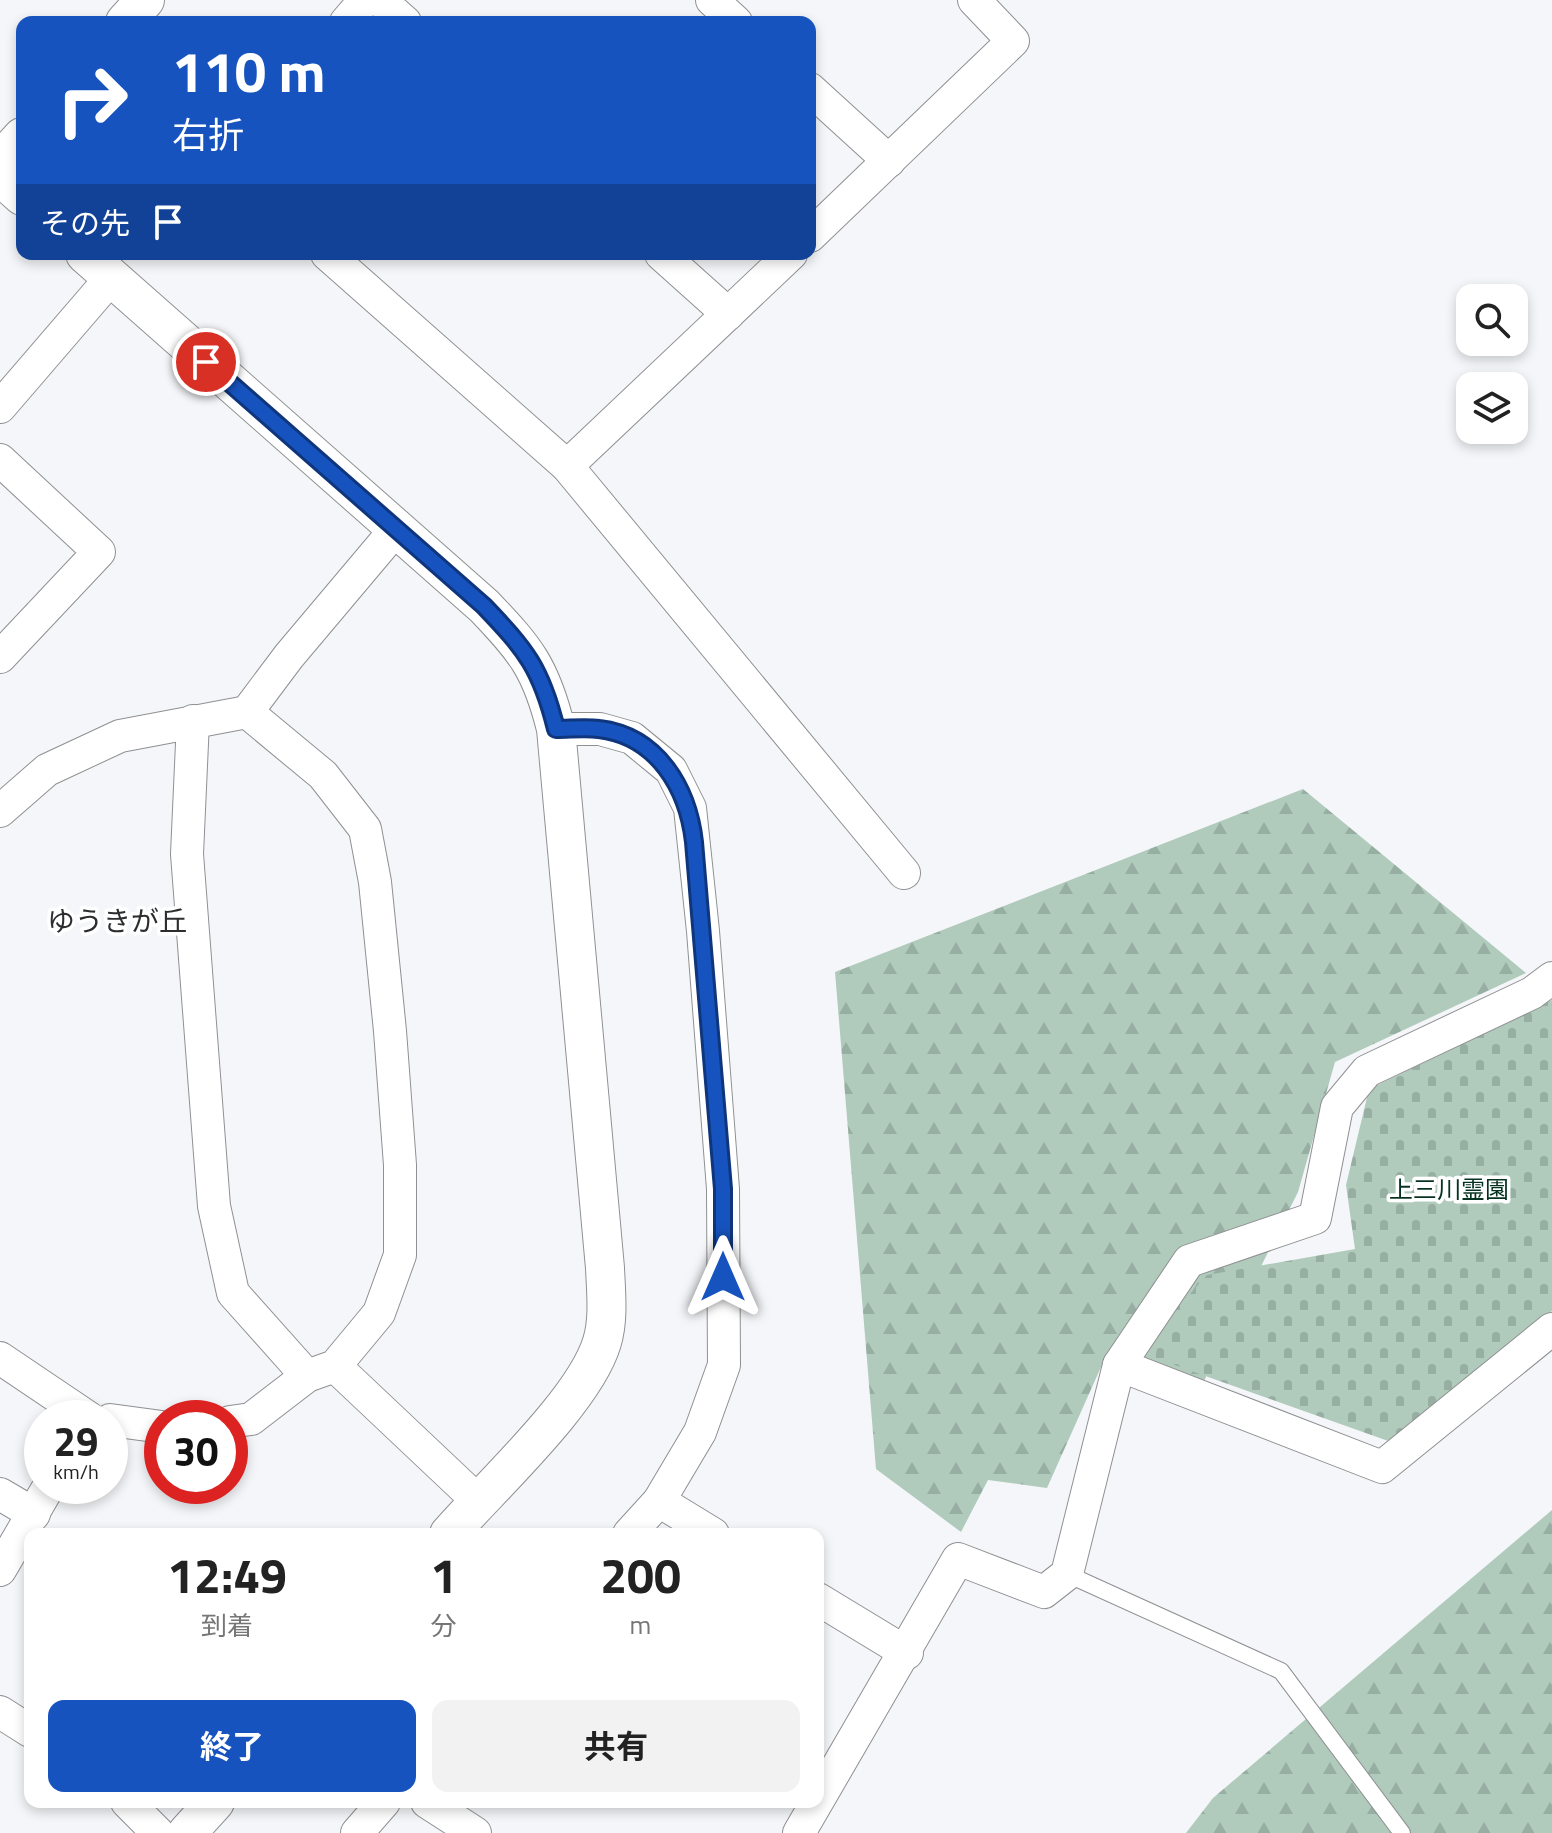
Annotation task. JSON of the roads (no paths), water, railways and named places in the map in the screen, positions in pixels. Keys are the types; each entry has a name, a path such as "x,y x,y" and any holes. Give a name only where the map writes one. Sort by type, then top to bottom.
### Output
{"street":[{"path":"130,16 145,0"},
{"path":"351,16 365,0"},
{"path":"380,0 398,16"},
{"path":"712,0 729,16"},
{"path":"816,230 1013,41 974,0"},
{"path":"816,94 889,161"},
{"path":"0,161 16,144"},
{"path":"0,176 16,191"},
{"path":"334,260 567,466 904,873"},
{"path":"668,260 728,314"},
{"path":"567,466 785,260"},
{"path":"0,407 98,266 484,606 526,650 545,687 556,729 605,1268 606,1315 602,1342 588,1374 567,1403 454,1528"},
{"path":"0,460 99,552 0,657"},
{"path":"0,811 47,770 120,736 247,712 289,656 396,529"},
{"path":"247,712 323,775 365,829 375,882 400,1165 400,1255 379,1313 321,1371 248,1419"},
{"path":"193,721 187,854 214,1206 233,1293 321,1371 478,1501"},
{"path":"556,729 600,729 632,738 671,770 690,808 723,1189 724,1365 700,1432 659,1501 634,1528"},
{"path":"824,1783 907,1653 958,1559 1044,1592 1067,1574 1119,1365 1189,1261 1315,1218 1337,1107 1367,1071 1532,993 1552,978"},
{"path":"1119,1365 1382,1467 1552,1329"},
{"path":"0,1358 61,1400"},
{"path":"0,1494 24,1497"},
{"path":"659,1501 703,1528"},
{"path":"25,1528 40,1504"},
{"path":"0,1570 24,1530"},
{"path":"824,1603 907,1653"},
{"path":"0,1712 24,1727"},
{"path":"133,1808 158,1833"},
{"path":"187,1833 210,1808"},
{"path":"357,1833 379,1808"},
{"path":"436,1808 475,1833"}],"lane":[{"path":"1067,1574 1281,1671 1402,1833"}],"district":[{"name":"ゆうきが丘","path":"117,920"}],"park label":[{"name":"上三川霊園","path":"1449,1189"}]}
